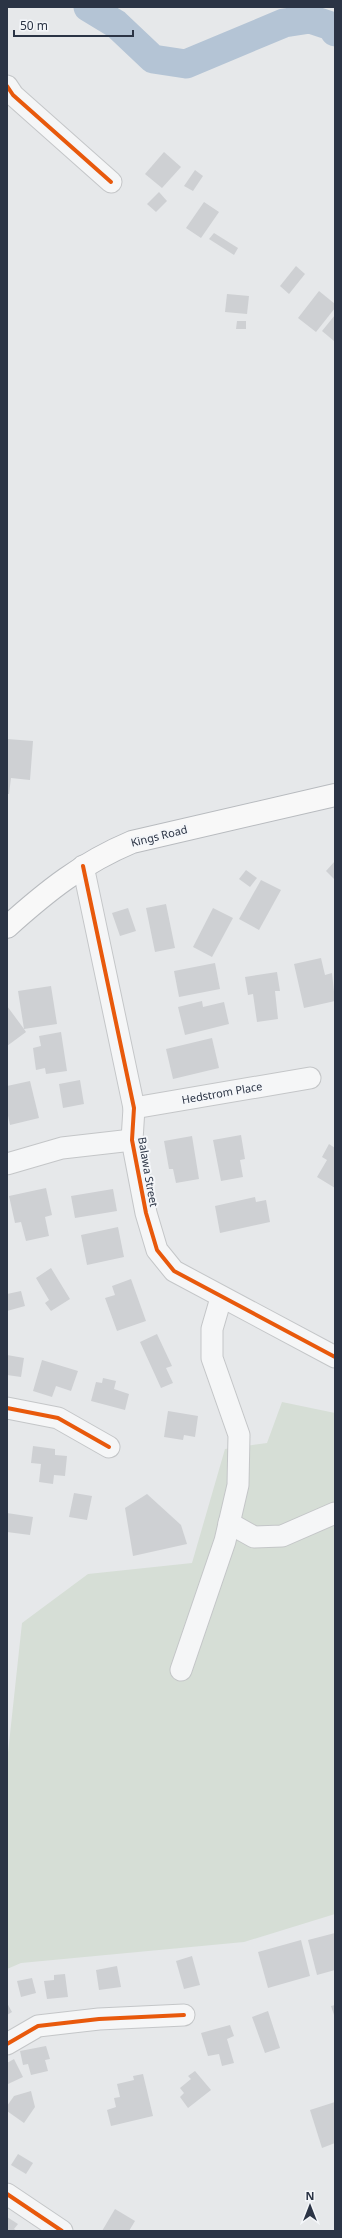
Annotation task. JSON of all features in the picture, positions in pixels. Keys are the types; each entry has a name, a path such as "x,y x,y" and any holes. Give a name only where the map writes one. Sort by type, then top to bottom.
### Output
{"highway":[{"name":"Kings Road","path":"7,927 50,889 83,866 132,842 335,795"}],"street":[{"path":"7,86 13,95 111,182"},
{"name":"Balawa Street","path":"83,866 134,1108 132,1140 146,1213 157,1250 174,1271 221,1298 335,1357"},
{"name":"Hedstrom Place","path":"134,1108 310,1078"},
{"path":"7,1164 62,1148 132,1140"},
{"path":"181,1670 229,1523 238,1485 239,1435 212,1358 212,1329 221,1298"},
{"path":"7,1408 58,1418 109,1447"},
{"path":"229,1523 254,1537 282,1536 335,1513"},
{"path":"7,2044 38,2026 99,2019 184,2015"},
{"path":"7,2194 62,2231"}],"shaded area":[{"path":"282,1402 335,1413 335,1914 244,1942 21,1963 7,1969 7,1762 22,1623 88,1574 192,1563 225,1449 267,1443"}],"building":[{"path":"164,152 181,167 162,188 145,174"},
{"path":"195,170 203,176 193,191 184,186"},
{"path":"159,192 167,201 156,212 147,204"},
{"path":"204,202 219,212 201,238 186,228"},
{"path":"214,233 238,248 234,255 209,239"},
{"path":"296,266 305,274 289,294 280,286"},
{"path":"319,291 335,304 335,308 316,332 298,318"},
{"path":"227,294 249,296 247,314 225,312"},
{"path":"335,315 335,340 334,341 322,331"},
{"path":"237,321 246,321 246,329 236,329"},
{"path":"7,739 33,741 30,780 11,778 9,794 7,794"},
{"path":"335,861 335,880 326,871"},
{"path":"246,870 257,878 250,887 239,879"},
{"path":"261,880 281,890 259,930 239,919"},
{"path":"166,904 175,948 155,952 146,908"},
{"path":"128,908 136,931 120,936 112,913"},
{"path":"213,908 233,918 212,957 193,947"},
{"path":"321,958 325,975 332,973 335,1001 304,1008 294,964"},
{"path":"215,963 220,989 179,997 174,971"},
{"path":"277,972 280,991 275,991 278,1019 257,1022 253,994 248,995 245,977"},
{"path":"51,986 57,1024 24,1029 18,991"},
{"path":"202,1001 203,1007 224,1002 229,1024 185,1035 178,1007"},
{"path":"7,1006 26,1032 7,1046"},
{"path":"61,1032 67,1071 46,1074 45,1068 36,1070 33,1048 41,1046 39,1036"},
{"path":"212,1038 219,1068 173,1079 166,1049"},
{"path":"80,1080 84,1104 63,1108 59,1084"},
{"path":"30,1081 39,1118 10,1125 7,1111 7,1086"},
{"path":"241,1135 245,1159 240,1160 243,1177 221,1181 213,1140"},
{"path":"192,1136 199,1179 176,1183 173,1169 169,1169 164,1141"},
{"path":"329,1144 335,1148 335,1188 317,1177 327,1160 322,1157"},
{"path":"46,1188 52,1215 45,1217 49,1236 26,1241 21,1222 15,1223 9,1196"},
{"path":"113,1189 117,1211 75,1218 71,1196"},
{"path":"255,1197 256,1202 266,1200 270,1222 220,1233 215,1206"},
{"path":"118,1227 124,1257 87,1265 81,1235"},
{"path":"51,1268 70,1299 51,1311 45,1303 49,1300 36,1278"},
{"path":"131,1279 146,1321 117,1331 105,1298 115,1295 112,1286"},
{"path":"21,1291 25,1306 7,1311 7,1294"},
{"path":"157,1334 172,1366 166,1368 173,1383 161,1388 140,1342"},
{"path":"7,1355 24,1358 21,1377 7,1375"},
{"path":"42,1360 78,1371 71,1391 56,1386 52,1397 33,1391"},
{"path":"103,1378 116,1381 114,1389 129,1394 125,1410 91,1401 96,1382 102,1383"},
{"path":"168,1411 198,1416 195,1437 184,1435 183,1440 164,1437"},
{"path":"33,1446 55,1449 55,1455 67,1456 65,1476 54,1475 53,1484 39,1482 41,1464 31,1463"},
{"path":"74,1493 92,1496 87,1520 69,1517"},
{"path":"147,1494 181,1525 187,1544 133,1556 125,1508"},
{"path":"7,1513 33,1517 30,1535 7,1532"},
{"path":"335,1933 335,1970 317,1975 308,1940"},
{"path":"301,1940 310,1976 268,1988 258,1952"},
{"path":"192,1956 200,1985 184,1989 176,1961"},
{"path":"117,1966 121,1987 99,1990 96,1970"},
{"path":"65,1974 68,1997 47,1999 44,1981 54,1980 54,1975"},
{"path":"32,1978 36,1993 21,1997 17,1981"},
{"path":"7,2003 12,2012 7,2015"},
{"path":"335,2005 335,2018 331,2006"},
{"path":"268,2011 280,2048 265,2053 252,2017"},
{"path":"230,2025 234,2036 227,2039 234,2063 222,2066 219,2054 208,2056 201,2033"},
{"path":"46,2046 50,2059 45,2060 48,2071 31,2075 28,2064 23,2065 20,2051"},
{"path":"14,2059 23,2077 8,2084 7,2063"},
{"path":"195,2071 211,2090 188,2108 180,2097 184,2093 180,2088 191,2079 188,2076"},
{"path":"143,2074 153,2116 111,2126 107,2110 116,2107 114,2098 120,2097 117,2084 134,2080 133,2076"},
{"path":"31,2091 35,2107 24,2123 7,2111 7,2106 14,2096"},
{"path":"335,2102 335,2143 322,2148 310,2110"},
{"path":"18,2154 33,2163 26,2174 11,2165"},
{"path":"115,2209 135,2221 129,2231 102,2231"},
{"path":"7,2217 18,2224 14,2229 17,2231 7,2231"}],"waterway":[{"path":"88,7 116,24 153,59 186,64 284,23 310,19 334,27 335,32"}],"cycle path":[{"path":"7,86 13,95 111,182"},
{"path":"83,866 134,1108 132,1140 146,1213 157,1250 174,1271 335,1357"},
{"path":"7,1408 58,1418 109,1447"},
{"path":"7,2044 38,2026 99,2019 184,2015"},
{"path":"7,2194 62,2231"}]}
